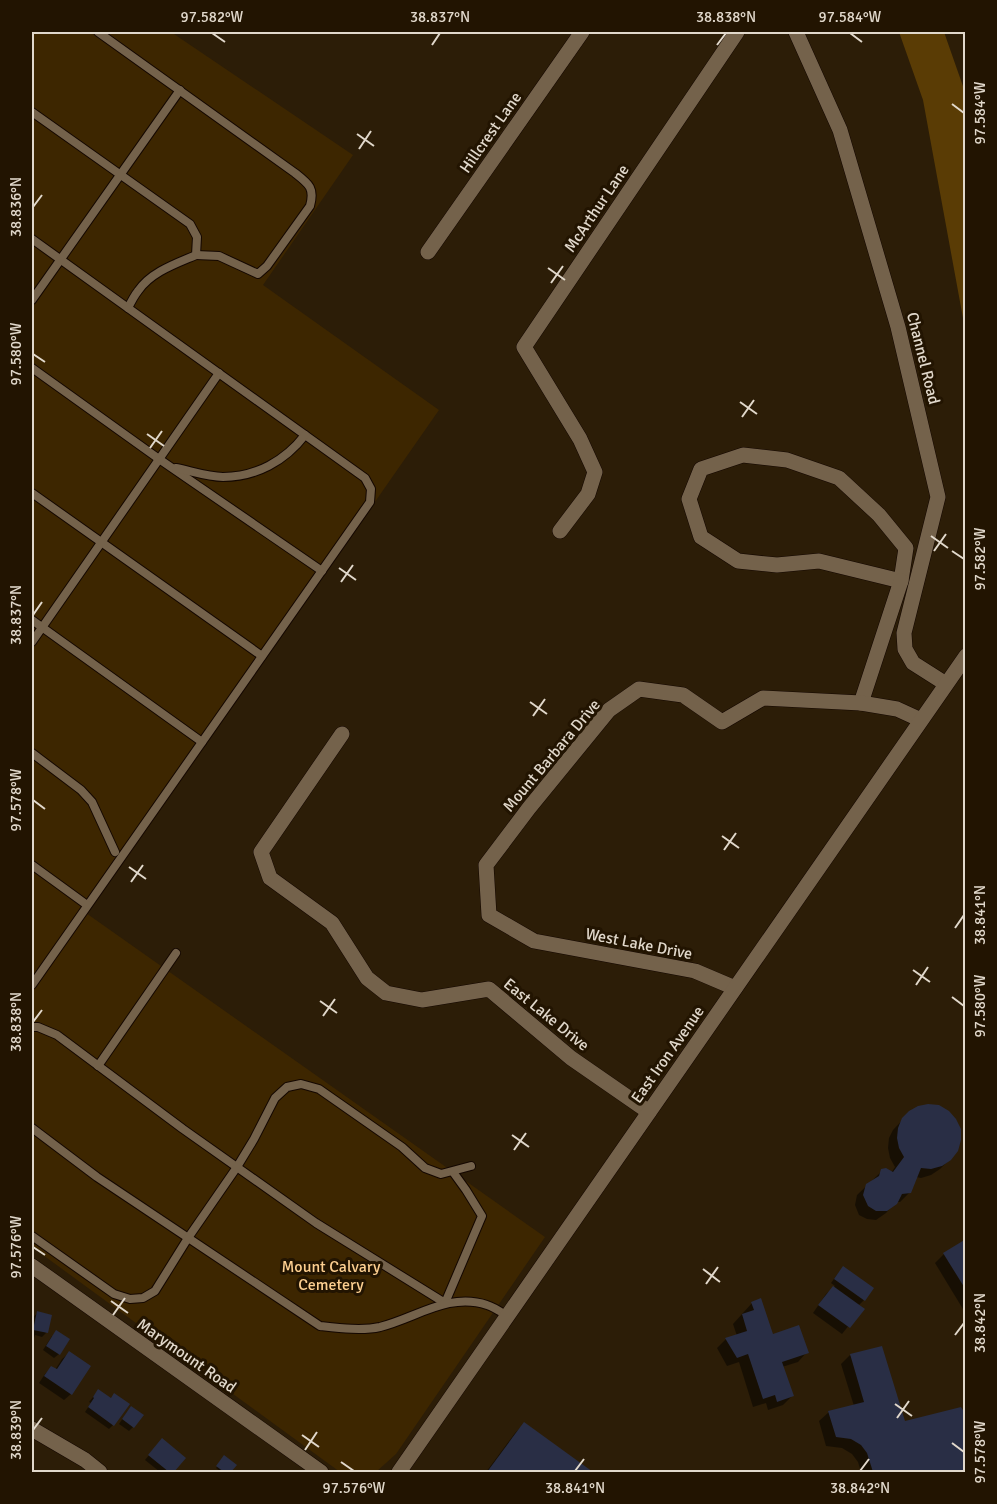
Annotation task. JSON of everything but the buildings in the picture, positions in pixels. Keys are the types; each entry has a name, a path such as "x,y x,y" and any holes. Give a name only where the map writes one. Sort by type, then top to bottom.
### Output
{"street":[{"name":"Hillcrest Lane","path":"428,252 582,32"},
{"name":"McArthur Lane","path":"560,531 588,494 595,472 580,439 524,347 737,32"},
{"name":"Channel Road","path":"796,32 840,130 898,327 936,485 938,497 903,633 905,649 913,663 946,684"},
{"path":"861,703 901,581 906,548 879,515 839,478 787,460 743,455 701,469 689,499 701,537 738,561 777,565 819,561 901,581"},
{"name":"East Iron Avenue","path":"399,1473 966,656"},
{"name":"Mount Barbara Drive","path":"534,941 489,915 486,865 528,808 609,710 639,689 683,695 722,722 763,698 861,703 897,709 921,720"},
{"name":"East Lake Drive","path":"342,735 261,852 270,878 332,923 366,978 386,993 422,1000 489,990 571,1058 649,1112"},
{"name":"West Lake Drive","path":"534,941 694,971 735,988"},
{"name":"Marymount Road","path":"32,1266 321,1473"},
{"path":"32,1429 85,1460 100,1473"}],"lane":[{"path":"98,32 301,178 307,183 313,195 310,206 267,266 258,274 219,256 196,255 167,267 147,280 138,290 128,308"},
{"path":"32,300 180,90"},
{"path":"32,112 190,224 196,237 196,255"},
{"path":"32,239 365,478 371,489 370,502 32,985"},
{"path":"32,368 322,571"},
{"path":"32,642 219,373"},
{"path":"171,466 222,477 248,475 276,463 305,435"},
{"path":"32,493 262,656"},
{"path":"32,620 202,742"},
{"path":"32,753 81,790 92,802 115,852"},
{"path":"32,865 87,905"},
{"path":"98,1066 176,953"},
{"path":"32,1027 38,1027 57,1035 316,1223 446,1304"},
{"path":"32,1236 114,1294 130,1299 143,1298 155,1291 237,1167 275,1098 287,1087 301,1084 319,1089 402,1147 425,1168 441,1174 471,1166"},
{"path":"32,1128 97,1177 320,1326 342,1329 379,1327 446,1304 469,1301 489,1305 507,1316"},
{"path":"446,1304 482,1216 453,1172"}],"green space":[{"name":"Mount Calvary Cemetery","path":"32,32 171,32 353,155 263,285 439,410 86,913 545,1237 396,1454 376,1472 340,1472 32,1247"}],"shaded area":[{"path":"899,32 944,32 965,92 965,329 923,100"}]}
